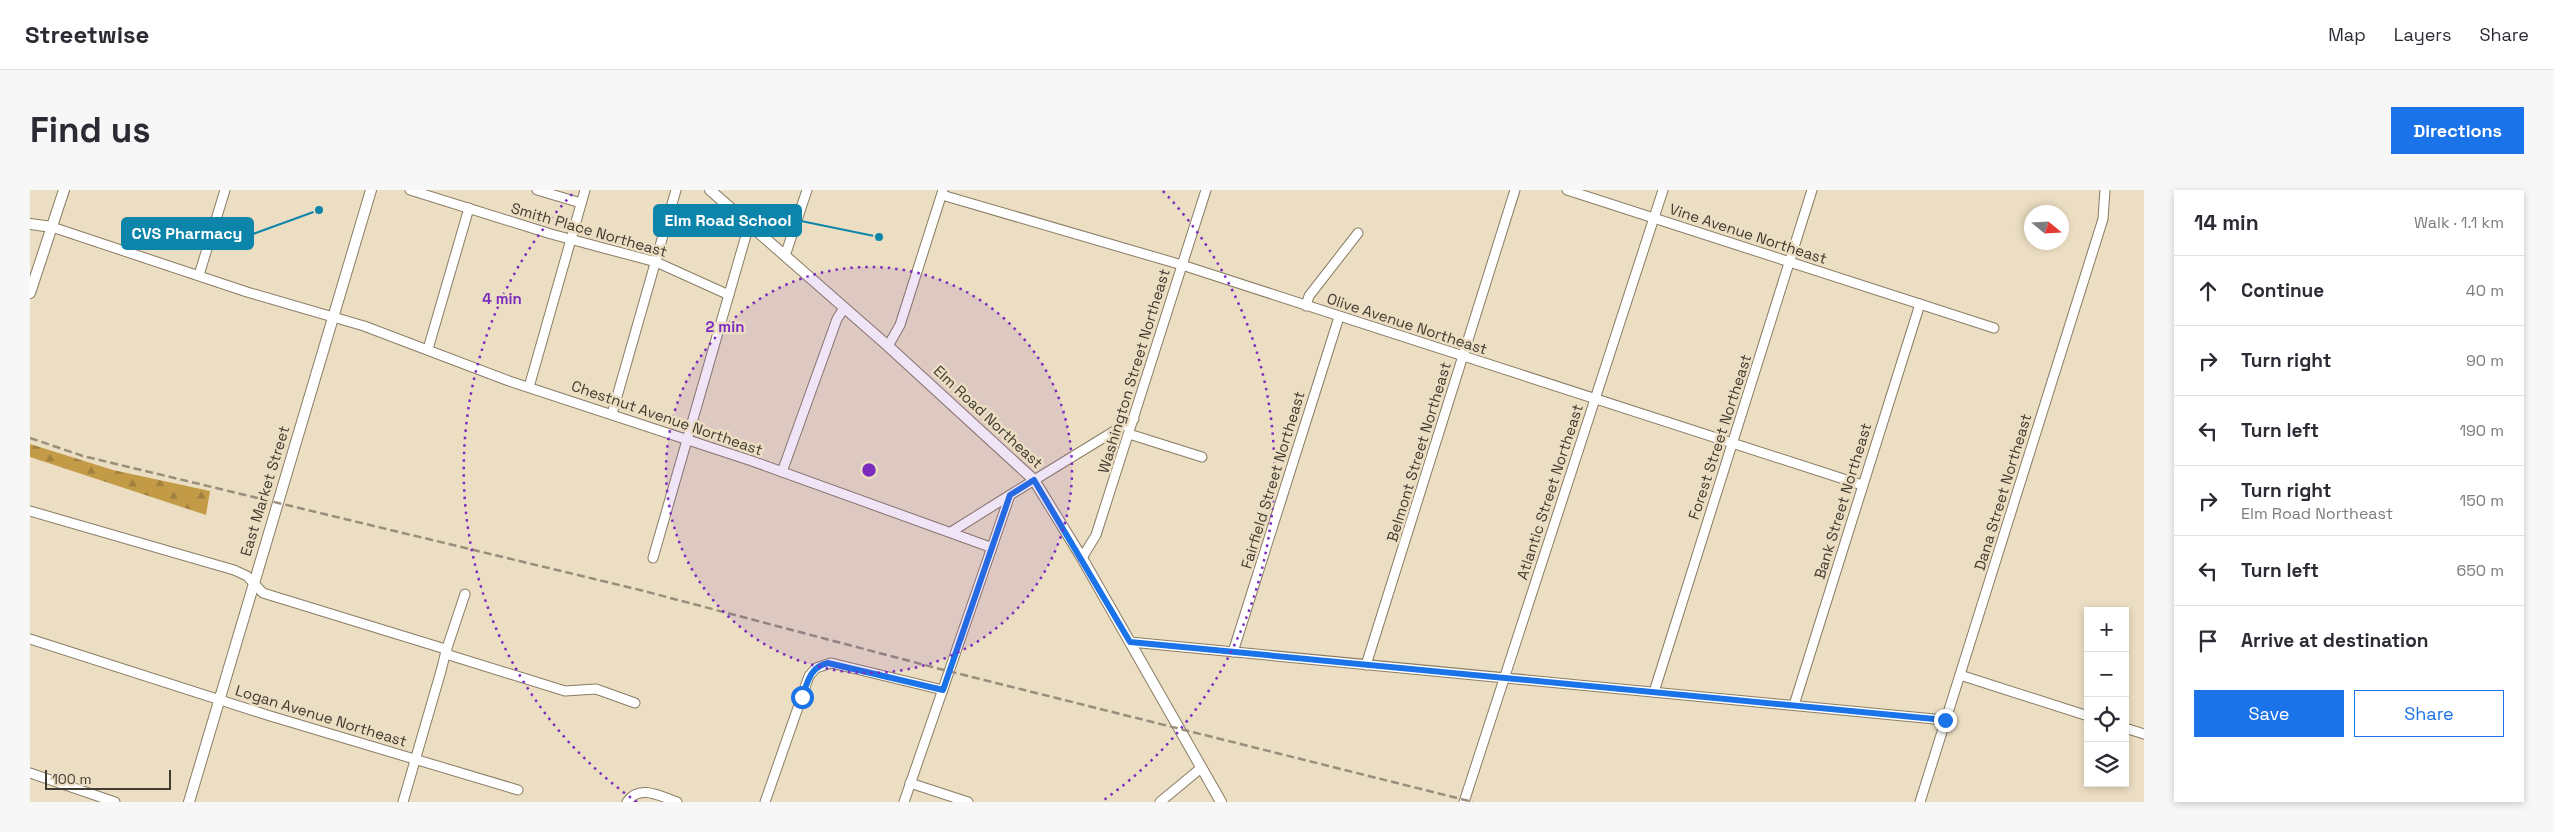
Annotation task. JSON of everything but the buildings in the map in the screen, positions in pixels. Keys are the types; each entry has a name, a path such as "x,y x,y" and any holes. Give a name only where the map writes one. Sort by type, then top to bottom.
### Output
{"main road":[{"path":"30,293 64,190"},
{"name":"East Market Street","path":"189,802 371,190"},
{"name":"Elm Road Northeast","path":"710,190 888,346 1034,480 1082,558 1221,802"},
{"path":"30,224 52,227"}],"street":[{"path":"199,275 225,190"},
{"name":"Smith Place Northeast","path":"410,190 551,234 572,238 656,262 729,295"},
{"path":"537,190 581,203"},
{"path":"530,387 585,190"},
{"path":"612,414 676,190"},
{"path":"785,256 807,190"},
{"name":"Washington Street Northeast","path":"1082,558 1096,535 1206,190"},
{"name":"Belmont Street Northeast","path":"1366,665 1516,190"},
{"name":"Vine Avenue Northeast","path":"1567,190 1994,328"},
{"name":"Atlantic Street Northeast","path":"1464,802 1663,190"},
{"name":"Forest Street Northeast","path":"1654,692 1812,190"},
{"name":"Dana Street Northeast","path":"1920,802 2103,220 2105,190"},
{"path":"888,346 900,324 943,193"},
{"name":"Olive Avenue Northeast","path":"943,193 1182,266 1862,485"},
{"path":"428,348 469,208"},
{"path":"654,558 749,225"},
{"name":"Chestnut Avenue Northeast","path":"52,227 428,348 530,387 782,472 990,547"},
{"path":"1306,306 1314,290 1358,233"},
{"name":"Bank Street Northeast","path":"1794,705 1920,304"},
{"path":"782,472 837,319 844,308"},
{"name":"Fairfield Street Northeast","path":"1233,652 1339,317"},
{"path":"951,532 1134,419"},
{"path":"1129,434 1202,457"},
{"path":"904,802 990,547 1010,495"},
{"path":"30,512 234,570 244,574 262,593 439,645 449,656 565,691 596,689 635,702"},
{"path":"403,802 446,651 465,594"},
{"name":"Logan Avenue Northeast","path":"30,638 218,700 518,790"},
{"path":"1130,642 1945,720"},
{"path":"765,802 812,672 821,665 831,663 943,690"},
{"path":"1960,675 2084,715"},
{"path":"2129,729 2144,734"},
{"path":"1160,802 1201,768"},
{"path":"30,773 115,802"},
{"path":"910,784 968,802"},
{"path":"627,802 634,794 644,792 676,802"}],"green space":[{"path":"30,444 113,470 210,491 206,515 30,457"}],"railway":[{"path":"30,438 83,456 640,590 940,669 1473,802"}],"place":[{"name":"CVS Pharmacy","path":"319,210"},
{"name":"Elm Road School","path":"879,237"}],"route":[{"path":"802,697 812,672 821,665 828,663 943,690 990,547 1010,495 1034,480 1082,558 1130,642 1945,720"}]}
